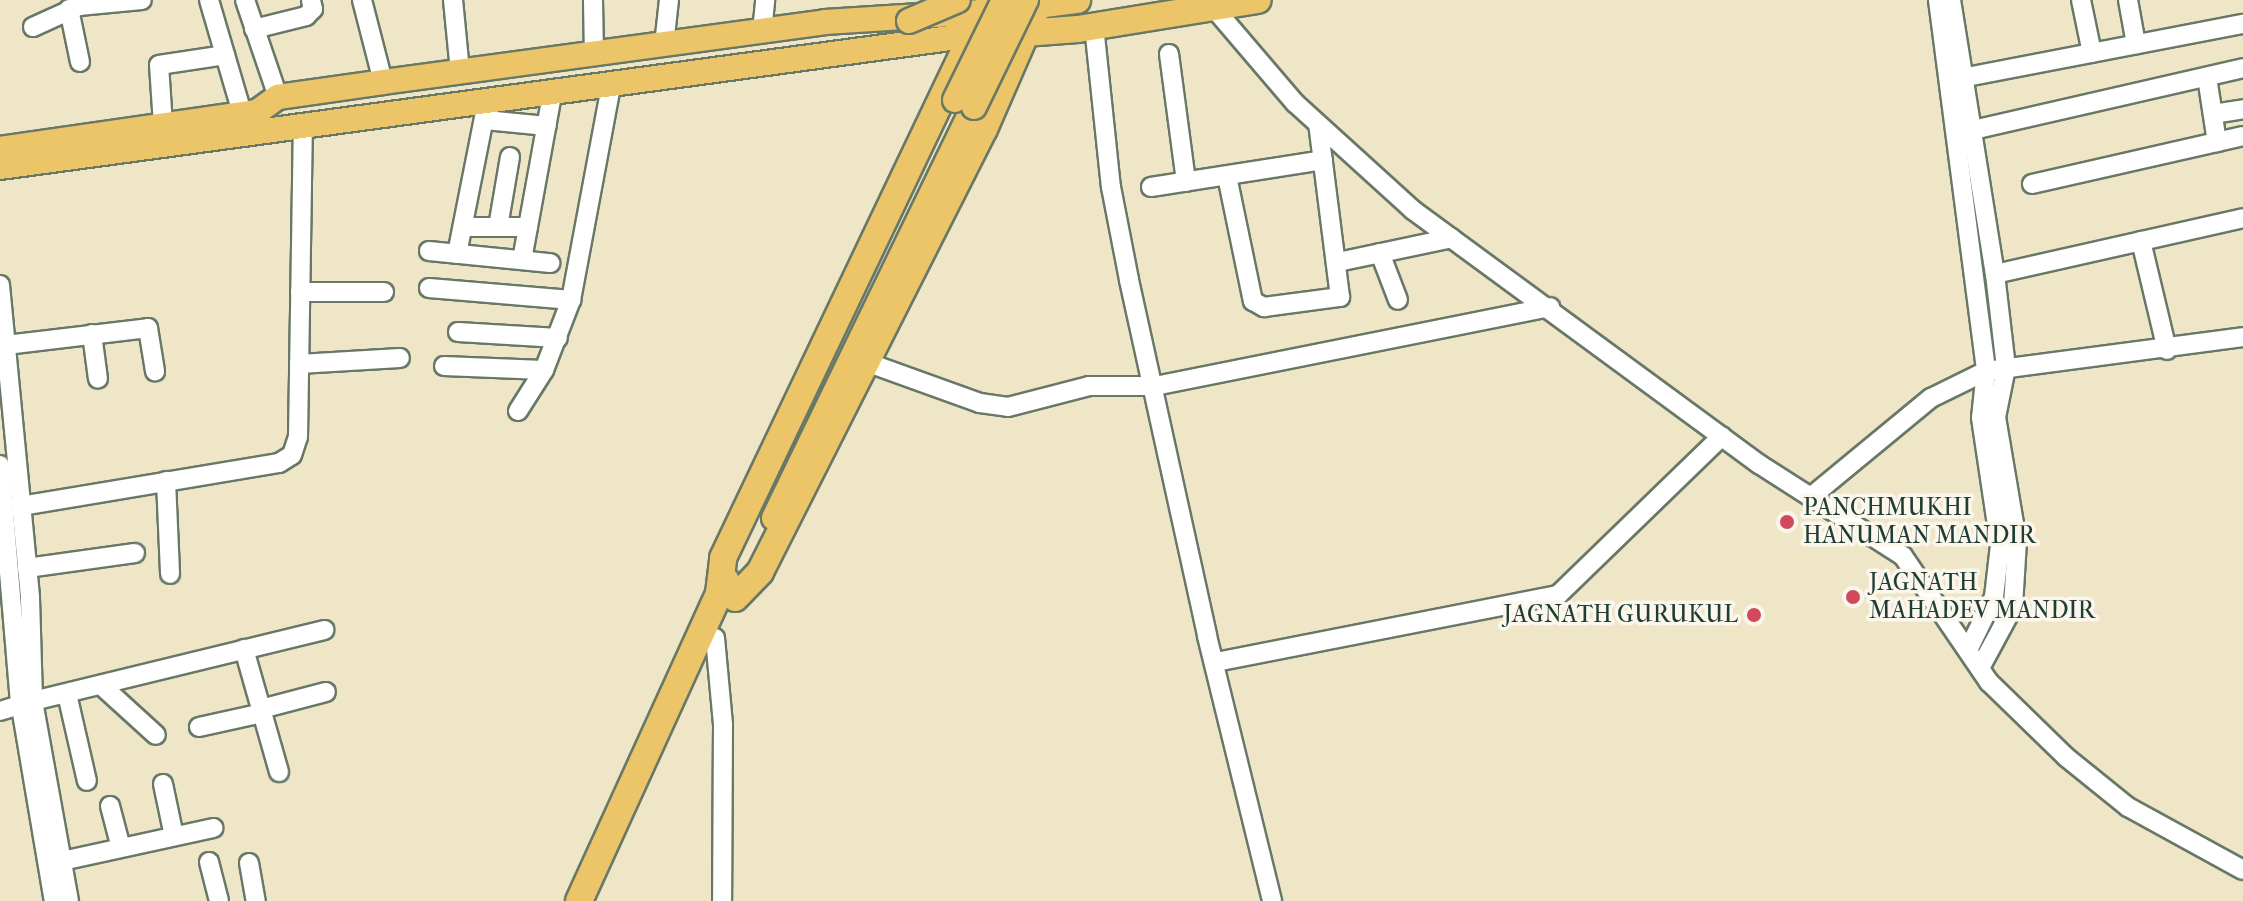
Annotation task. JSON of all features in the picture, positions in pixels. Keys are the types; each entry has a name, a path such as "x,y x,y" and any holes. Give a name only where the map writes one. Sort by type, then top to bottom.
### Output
{"highway":[{"path":"986,12 1032,2 1077,0"},
{"path":"986,12 1026,34 1094,26 1170,7 1213,7 1258,0"},
{"path":"727,595 760,572 984,129 1026,34 1032,2"},
{"path":"598,901 715,638 727,595 723,558 986,12"},
{"path":"579,901 742,566"}],"main road":[{"path":"0,149 249,112 349,107 909,21 958,0"},
{"path":"742,566 964,104 1032,2"},
{"path":"249,112 278,97 383,82 762,31 986,12"},
{"path":"0,167 303,125 486,111 552,95 611,87 986,12"},
{"path":"964,104 986,12"}],"street":[{"path":"33,27 69,9 142,0"},
{"path":"209,0 225,55 249,112"},
{"path":"245,0 278,97"},
{"path":"254,29 306,16 313,9 311,0"},
{"path":"362,0 383,82"},
{"path":"453,0 460,72"},
{"path":"593,0 594,56"},
{"path":"664,45 669,0"},
{"path":"762,31 765,0"},
{"path":"1938,0 1964,132 1986,371 1981,418 2000,545 1989,615 1968,650"},
{"path":"1951,0 1956,79"},
{"path":"2081,0 2092,53"},
{"path":"2128,0 2136,44"},
{"path":"1213,7 1318,124 1413,210 1550,307 1722,436 1903,556 1980,668 2066,757 2128,807 2243,870"},
{"path":"69,9 80,62"},
{"path":"1956,79 2243,24"},
{"path":"1094,26 1111,187 1272,901"},
{"path":"1169,54 1186,182"},
{"path":"163,125 159,65 225,55"},
{"path":"1964,132 2243,68"},
{"path":"2207,77 2217,142"},
{"path":"518,411 544,370 571,300 611,87"},
{"path":"522,260 552,95"},
{"path":"2213,114 2243,109"},
{"path":"457,254 486,111 547,126"},
{"path":"1227,176 1258,306 1340,297 1338,262 1318,124"},
{"path":"21,506 279,463 292,455 298,437 303,125"},
{"path":"1964,132 1995,274 2006,368 1996,417 2017,541 2013,607 1980,668"},
{"path":"2032,184 2243,136"},
{"path":"498,227 510,157"},
{"path":"1151,187 1323,160"},
{"path":"1995,274 2243,218"},
{"path":"463,227 528,227"},
{"path":"1338,262 1452,238"},
{"path":"2141,241 2167,350"},
{"path":"429,251 550,263"},
{"path":"1380,253 1398,300"},
{"path":"485,293 489,257"},
{"path":"0,285 27,568 27,703 69,901"},
{"path":"429,288 571,300"},
{"path":"300,292 384,292"},
{"path":"866,362 980,403 1008,407 1089,386 1155,386 1550,307"},
{"path":"6,345 148,328 155,371"},
{"path":"458,332 558,338"},
{"path":"92,334 98,379"},
{"path":"1812,496 1931,398 1986,371 2167,350 2243,337"},
{"path":"299,364 400,358"},
{"path":"444,366 544,370"},
{"path":"1216,662 1558,595 1722,436"},
{"path":"0,465 1,496 54,901"},
{"path":"166,481 170,574"},
{"path":"27,568 135,553"},
{"path":"0,711 324,630"},
{"path":"715,638 723,725 722,901"},
{"path":"244,649 279,772"},
{"path":"101,685 156,735"},
{"path":"199,727 326,692"},
{"path":"67,694 87,781"},
{"path":"163,784 174,836"},
{"path":"110,806 121,848"},
{"path":"62,861 213,828"},
{"path":"209,862 219,901"},
{"path":"249,863 256,901"}],"place":[{"name":"PANCHMUKHI HANUMAN MANDIR","path":"1787,522"},
{"name":"JAGNATH MAHADEV MANDIR","path":"1853,597"},
{"name":"JAGNATH GURUKUL","path":"1754,615"}]}
